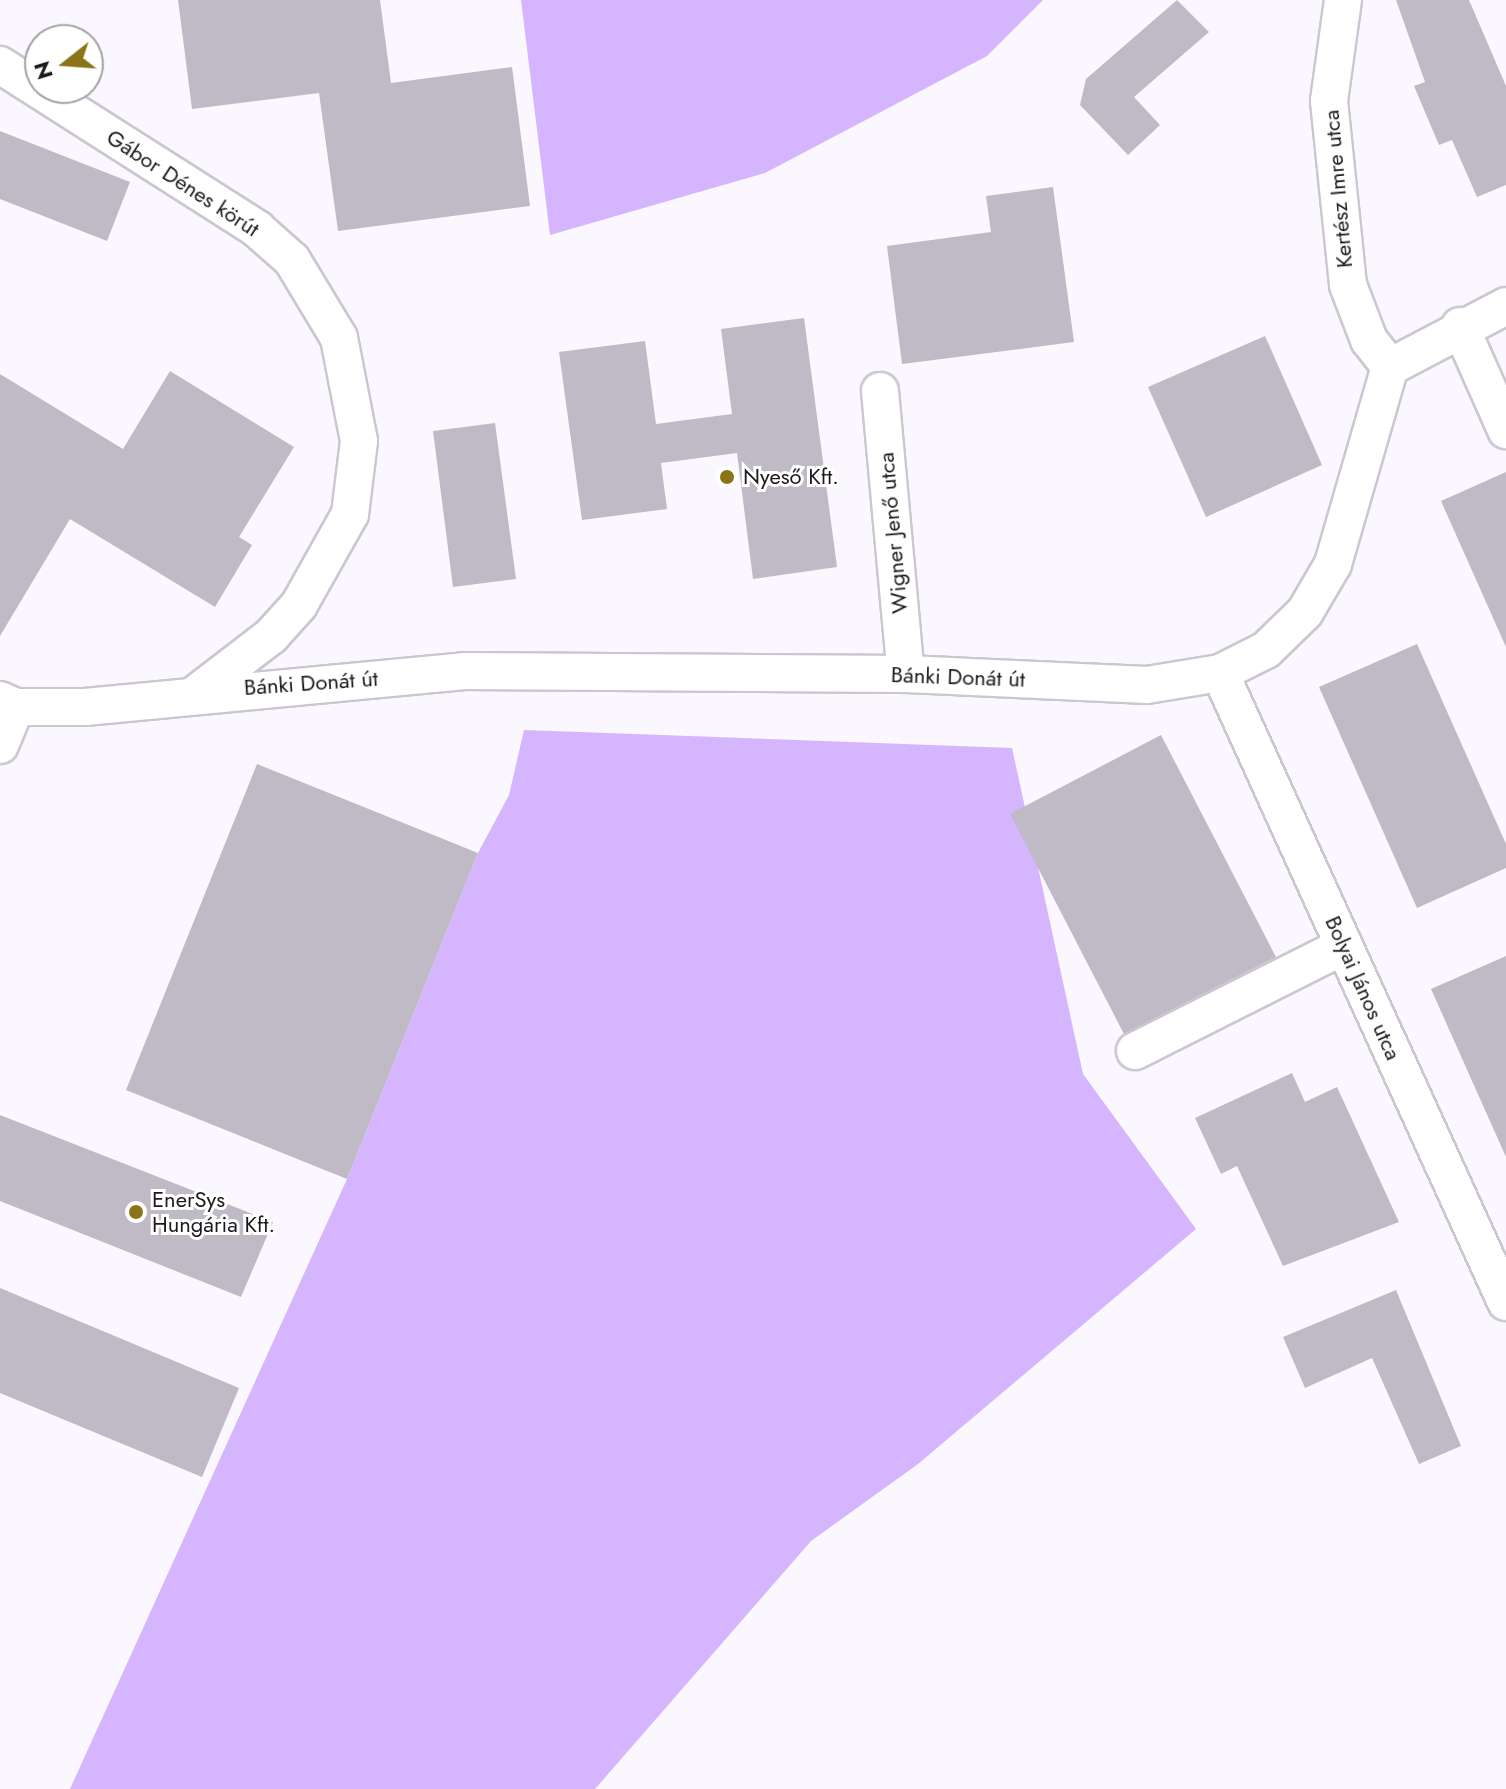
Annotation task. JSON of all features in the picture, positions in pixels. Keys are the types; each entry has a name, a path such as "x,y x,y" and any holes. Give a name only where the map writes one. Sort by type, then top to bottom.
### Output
{"lane":[{"name":"Kertész Imre utca","path":"1343,0 1329,101 1348,285 1369,340 1390,367"},
{"name":"Gábor Dénes körút","path":"0,65 257,229 292,260 339,338 359,441 350,514 299,605 271,636 198,692 85,707 8,704"},
{"path":"1390,367 1460,326 1506,306"},
{"path":"1460,326 1506,430"},
{"name":"Bánki Donát út","path":"198,692 464,671 906,674 1147,685 1220,673 1266,650 1305,612 1333,564 1390,367"},
{"name":"Wigner Jenő utca","path":"880,391 906,674"},
{"name":"Bolyai János utca","path":"1220,673 1506,1302"},
{"path":"0,745 8,704"},
{"path":"1135,1051 1344,946"}],"shaded area":[{"path":"521,0 1043,0 987,56 765,173 550,235"},
{"path":"524,730 1012,748 1083,1074 1196,1229 918,1464 811,1541 595,1789 70,1789 347,1179 478,853 509,795"}],"building":[{"path":"178,0 380,0 391,83 512,67 530,206 338,231 319,93 192,109"},
{"path":"1177,0 1209,32 1134,97 1160,125 1128,155 1080,105 1086,79"},
{"path":"1396,0 1469,0 1506,86 1506,185 1477,197 1452,140 1439,145 1414,86 1425,82"},
{"path":"0,131 130,182 107,241 0,199"},
{"path":"1053,187 1074,342 902,364 887,246 991,232 986,196"},
{"path":"804,318 837,567 753,579 737,453 661,463 667,509 582,520 559,352 645,341 656,424 732,414 721,329"},
{"path":"1265,336 1322,465 1206,517 1148,387"},
{"path":"170,371 294,447 239,537 252,545 215,607 70,519 0,636 0,374 123,449"},
{"path":"495,423 516,579 453,587 433,431"},
{"path":"1506,472 1506,647 1441,501"},
{"path":"1417,644 1506,844 1506,868 1417,908 1319,687"},
{"path":"1161,735 1276,957 1124,1034 1010,814"},
{"path":"257,764 478,853 347,1179 126,1090"},
{"path":"1506,956 1506,1157 1431,989"},
{"path":"1292,1073 1305,1102 1337,1087 1399,1222 1283,1266 1237,1166 1221,1174 1195,1118"},
{"name":"EnerSys Hungária Kft.","path":"0,1115 273,1222 241,1297 0,1201"},
{"path":"0,1288 239,1388 202,1477 0,1393"},
{"path":"1396,1290 1461,1446 1419,1464 1372,1358 1305,1388 1283,1337"}],"place":[{"name":"Nyeső Kft.","path":"727,477"},
{"name":"EnerSys Hungária Kft.","path":"136,1212"}]}
